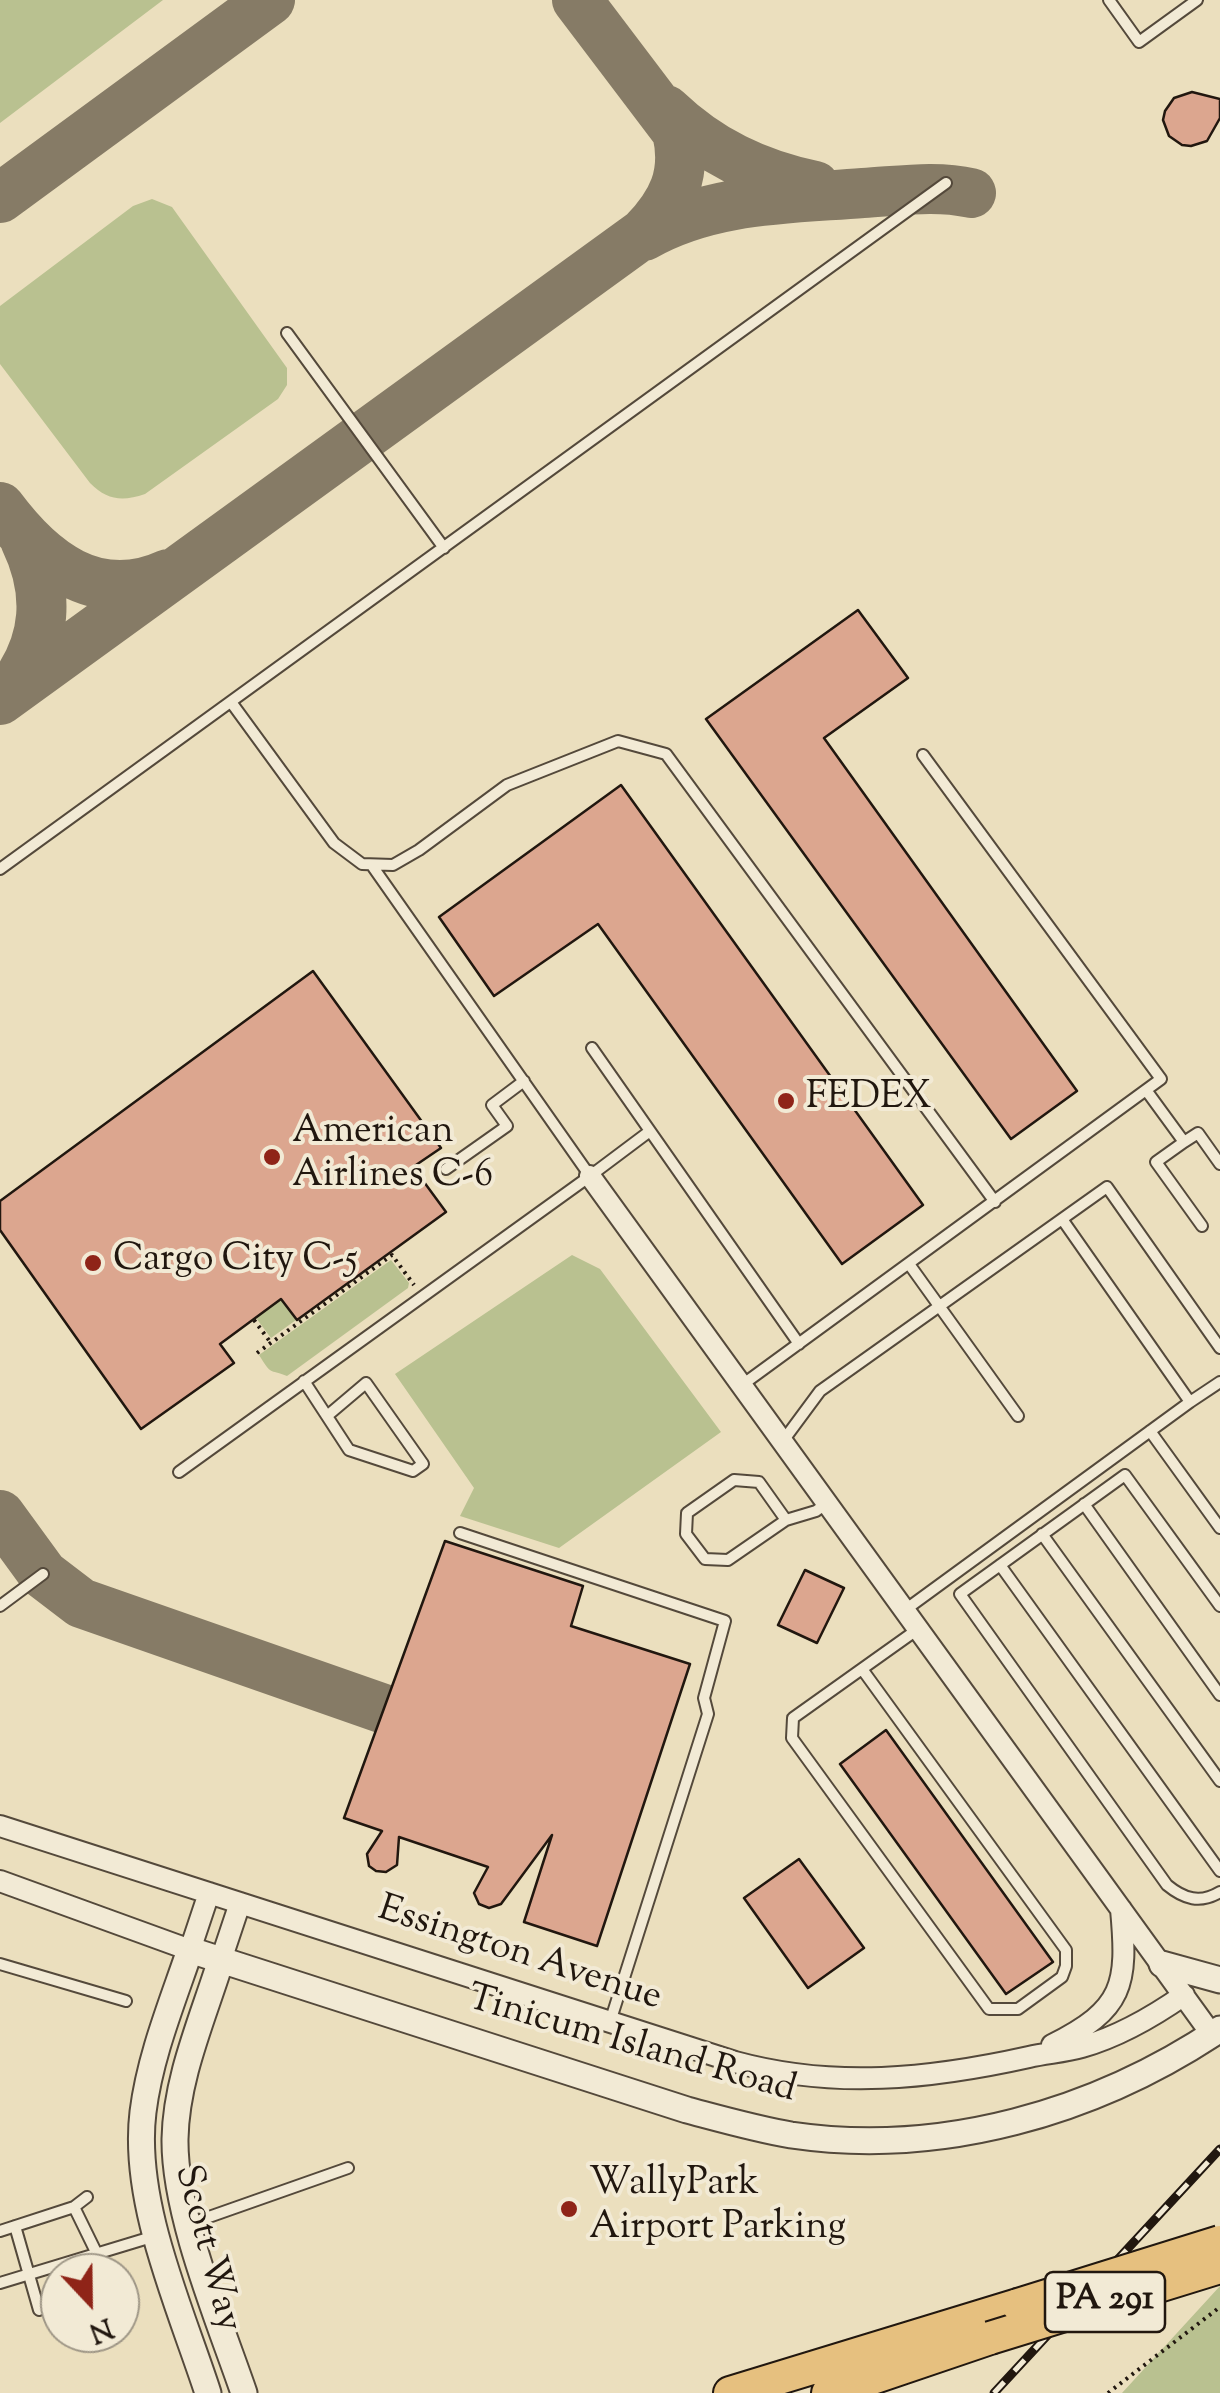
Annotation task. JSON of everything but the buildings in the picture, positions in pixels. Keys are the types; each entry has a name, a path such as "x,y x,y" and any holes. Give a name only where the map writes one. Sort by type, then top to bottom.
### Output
{"main road":[{"name":"PA 291","path":"730,2393 1220,2242"},
{"name":"PA 291","path":"828,2393 1220,2267"}],"street":[{"path":"590,1176 1121,1909 1216,2032"},
{"name":"Essington Avenue","path":"0,1826 759,2069 810,2077 915,2078 1028,2057"},
{"path":"0,1881 190,1950"},
{"name":"Scott Way","path":"208,2393 156,2235 143,2180 142,2114 156,2050 209,1894"},
{"name":"Scott Way","path":"240,1903 179,2102 176,2161 188,2224 244,2393"},
{"path":"1028,2057 1084,2028 1112,2001 1124,1967 1121,1909"},
{"name":"Tinicum Island Road","path":"190,1950 687,2110 767,2131 822,2138 930,2138 1014,2122 1112,2088 1165,2063 1216,2032"},
{"path":"1162,1964 1220,1980"},
{"path":"1028,2057 1082,2047 1184,1995"},
{"path":"156,2235 188,2224"}],"lane":[{"path":"1109,0 1139,42 1196,0"},
{"path":"0,870 946,183"},
{"path":"287,333 444,548"},
{"path":"231,702 334,843 353,859 373,867 590,1176"},
{"path":"373,867 404,860 508,785 618,742 666,754 995,1202"},
{"path":"742,1385 1160,1078 923,755"},
{"path":"592,1048 799,1344"},
{"path":"446,1170 507,1126 492,1104 524,1081"},
{"path":"1146,1090 1184,1142"},
{"path":"178,1472 650,1131"},
{"path":"1202,1226 1156,1162 1198,1132 1220,1164"},
{"path":"783,1441 820,1392 1107,1187 1220,1348"},
{"path":"1062,1218 1190,1402"},
{"path":"909,1264 1018,1416"},
{"path":"304,1381 327,1416 350,1450 414,1471 423,1464 366,1384 327,1416"},
{"path":"905,1610 1220,1382"},
{"path":"1150,1431 1220,1528"},
{"path":"1220,1606 1125,1475 960,1594 1168,1885 1193,1900 1220,1892"},
{"path":"786,1520 758,1482 734,1480 687,1513 686,1534 705,1558 728,1560 786,1520 827,1503"},
{"path":"1084,1504 1220,1694"},
{"path":"460,1532 724,1621 704,1698 708,1714 610,2022"},
{"path":"1042,1534 1220,1781"},
{"path":"1000,1565 1220,1871"},
{"path":"0,1606 43,1574"},
{"path":"862,1668 1066,1950 1062,1977 1018,2009 988,2009 792,1738 793,1718 862,1668 918,1628"},
{"path":"0,1964 126,2001"},
{"path":"188,2224 348,2168"},
{"path":"0,2231 74,2207 87,2198"},
{"path":"74,2207 97,2253"},
{"path":"15,2226 39,2310"},
{"path":"100,2253 156,2235"},
{"path":"0,2283 40,2271"}],"path":[{"path":"257,1353 392,1255 414,1285"},
{"path":"254,1320 272,1343"},
{"path":"1108,2393 1220,2307"}],"green space":[{"path":"0,0 163,0 0,123"},
{"path":"152,199 172,207 287,368 287,385 278,399 145,494 115,498 90,483 0,364 0,306 133,206"},
{"path":"572,1255 600,1269 721,1432 559,1548 460,1516 474,1488 395,1374"},
{"path":"391,1260 409,1283 408,1288 287,1376 269,1369 259,1355"},
{"path":"281,1299 296,1320 271,1338 256,1318"},
{"path":"1220,2286 1220,2393 1122,2393"}],"taxiway":[{"path":"0,198 270,0"},
{"path":"0,700 654,222 670,199 679,175 677,132 577,0"},
{"path":"666,110 735,159 773,175 815,186"},
{"path":"644,236 696,214 750,202 917,189 971,193"},
{"path":"0,507 33,545 72,574 117,585 142,583 168,574"},
{"path":"13,687 33,652 41,616 38,578 25,540"},
{"path":"0,1515 43,1574 81,1603 384,1709"}],"railway":[{"path":"994,2393 1220,2149"}],"place":[{"name":"FEDEX","path":"786,1101"},
{"name":"American Airlines C-6","path":"272,1157"},
{"name":"Cargo City C-5","path":"93,1263"},
{"name":"WallyPark Airport Parking","path":"569,2209"}]}
